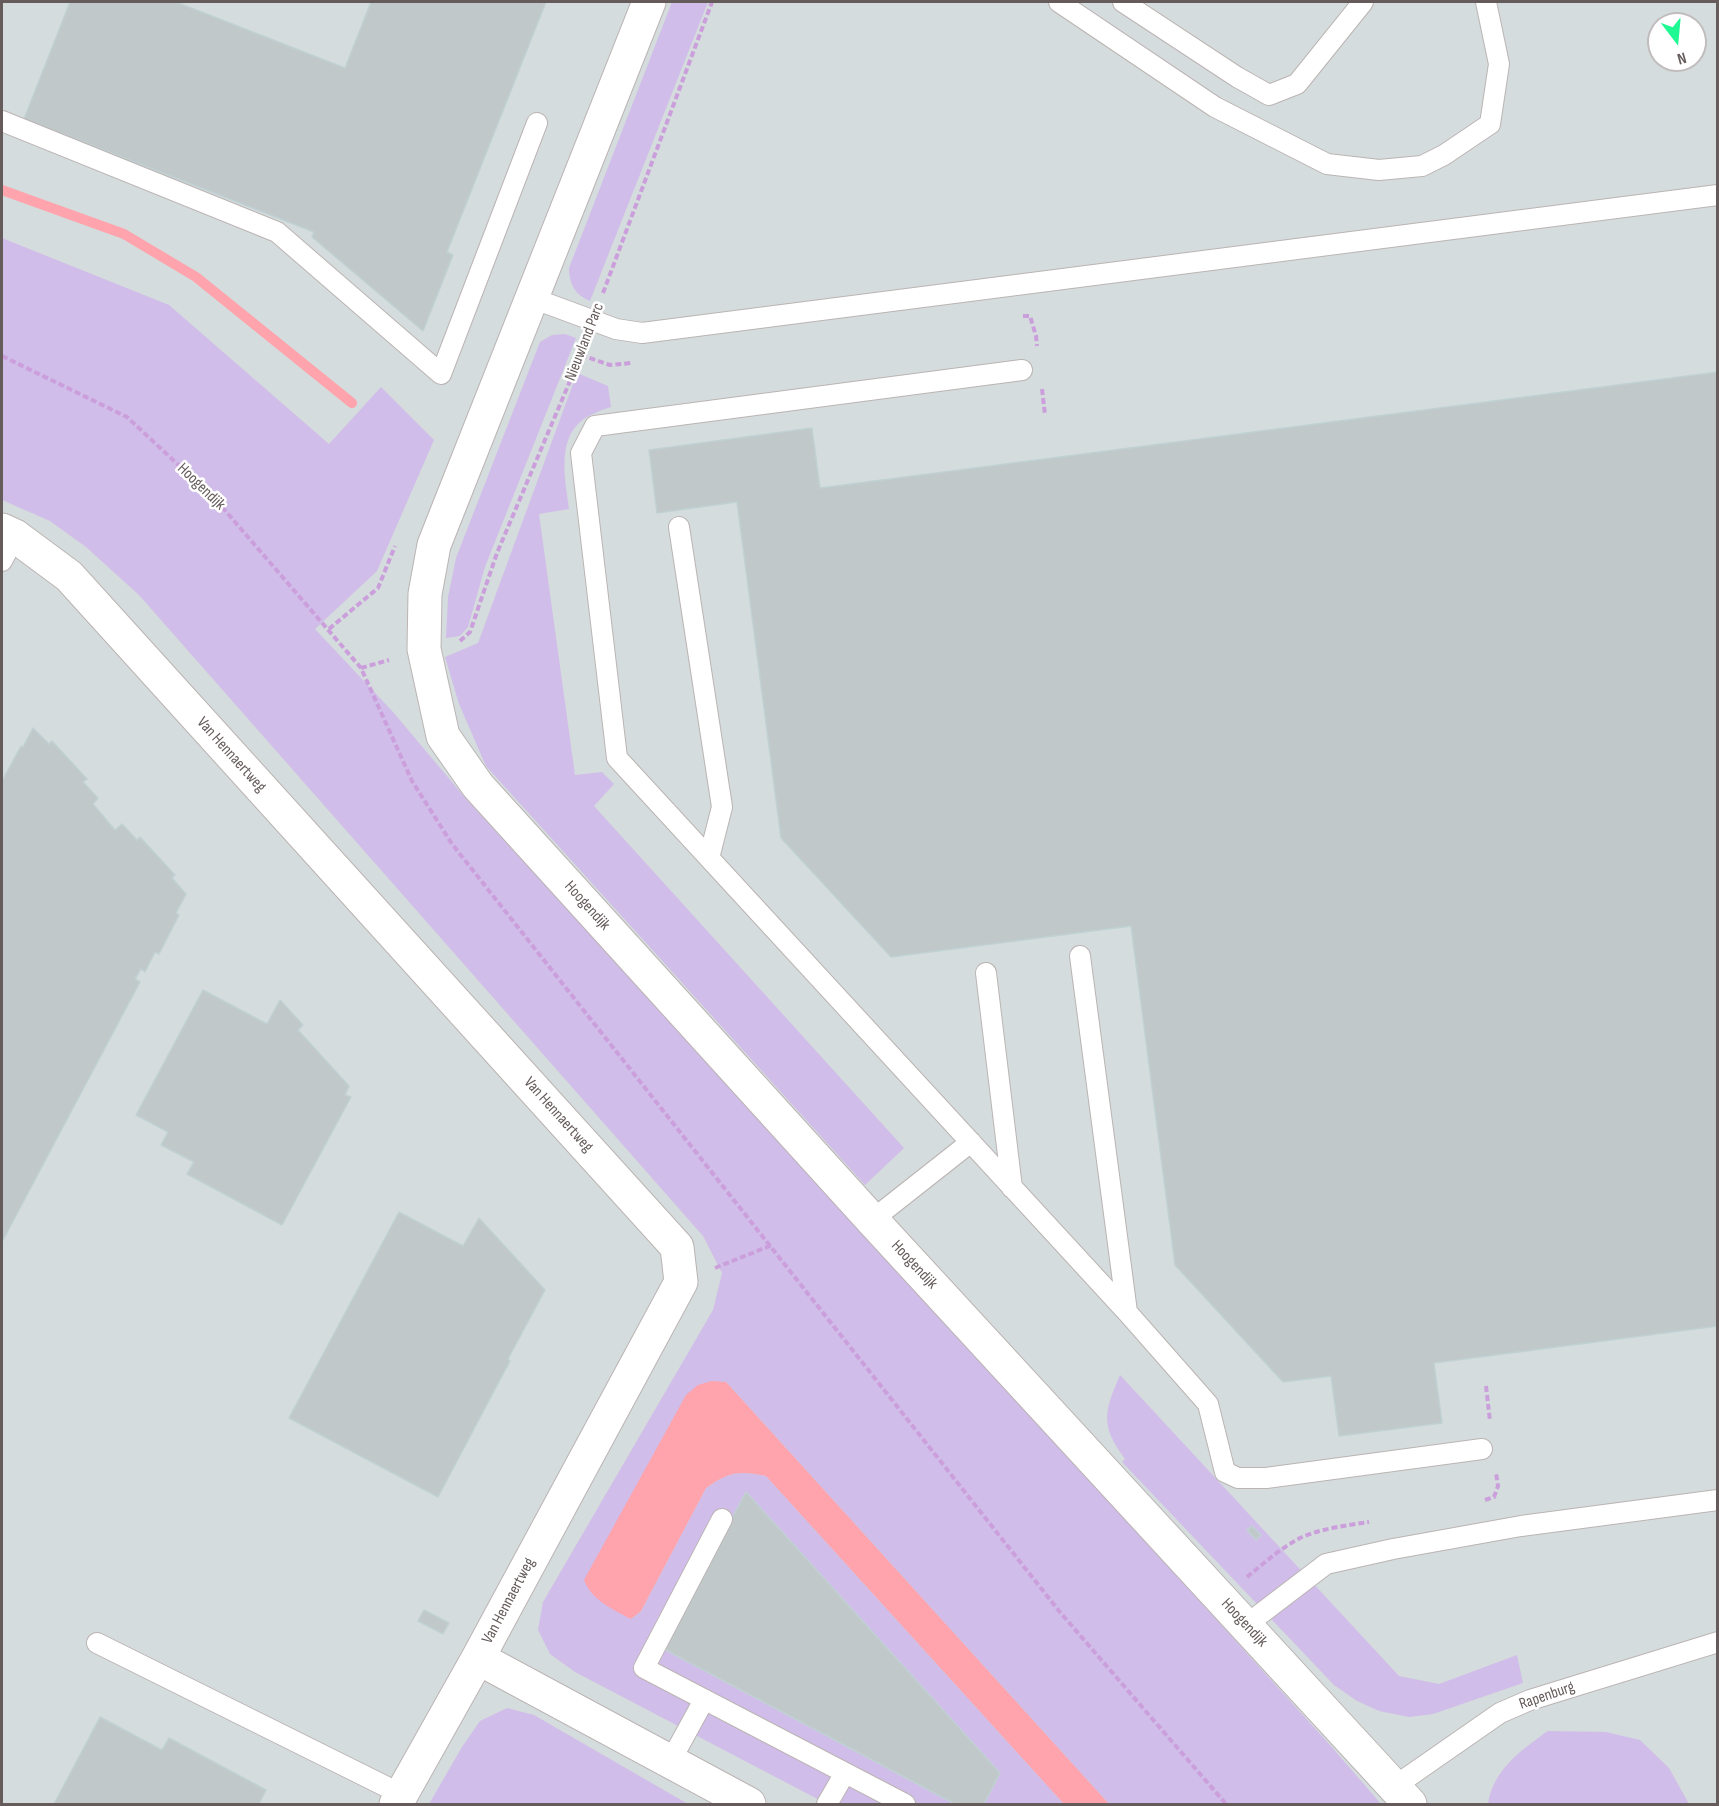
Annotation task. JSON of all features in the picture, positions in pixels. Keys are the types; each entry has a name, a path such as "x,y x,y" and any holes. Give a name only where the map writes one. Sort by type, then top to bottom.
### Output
{"street":[{"path":"424,650 425,594 434,545 649,2"},
{"name":"Van Hennaertweg","path":"6,542 69,576 678,1246 681,1282 478,1658 399,1799"},
{"name":"Hoogendijk","path":"424,650 443,736 478,786 872,1220 1402,1796"},
{"path":"478,1658 749,1804"}],"lane":[{"path":"1059,2 1215,107 1327,164 1379,170 1422,166 1444,155 1490,124 1499,64 1486,2"},
{"path":"1123,2 1269,95 1297,84 1363,2"},
{"path":"2,121 277,232 441,374 537,123"},
{"path":"532,298 593,322 642,333 1718,195"},
{"path":"1022,370 595,426 581,453 617,758 1127,1312 1208,1404 1226,1472 1238,1478 1266,1478 1489,1456"},
{"path":"679,527 722,807 709,858"},
{"path":"1080,957 1127,1312"},
{"path":"986,973 1012,1188"},
{"path":"872,1220 971,1142"},
{"path":"1246,1625 1326,1564 1393,1549 1521,1526 1718,1500"},
{"path":"722,1519 644,1668 905,1804"},
{"name":"Rapenburg","path":"1402,1796 1500,1713 1530,1700 1718,1642"},
{"path":"97,1643 399,1799"},
{"path":"670,1762 704,1700"},
{"path":"827,1804 845,1773"}],"path":[{"name":"Nieuwland Parc","path":"361,668 457,643 470,632 497,553 581,355 712,2"},
{"path":"1018,316 1030,316 1038,347"},
{"path":"581,355 610,365 642,362"},
{"name":"Hoogendijk","path":"2,356 126,417 216,500 361,668 412,781 452,844 772,1245 1059,1611 1226,1804"},
{"path":"1041,381 1045,415"},
{"path":"681,1282 772,1245"},
{"path":"1486,1386 1491,1431"},
{"path":"1484,1501 1494,1497 1498,1486 1489,1456"},
{"path":"1221,1599 1270,1558 1301,1537 1343,1526 1375,1521"}],"shaded area":[{"path":"2,2 1717,2 1717,1804 2,1804"},
{"path":"672,2 708,2 590,301 580,296 574,288 569,268"},
{"path":"2,238 169,305 329,444 381,387 434,440 377,571 315,629 393,712 467,800 1057,1444 1381,1804 1109,1804 726,1382 631,1619 641,1611 706,1488 734,1474 748,1473 766,1476 1064,1804 827,1804 575,1672 550,1654 538,1630 543,1602 713,1310 722,1273 703,1236 139,595 86,547 50,521 2,500"},
{"path":"565,334 576,338 485,567 468,627 460,636 446,638 448,597 456,558 540,342 552,335"},
{"path":"577,373 608,386 611,407 582,421 571,433 564,465 569,509 539,514 575,775 602,772 614,784 594,806 904,1148 865,1185 486,766 459,704 445,657 478,643"},
{"path":"1120,1375 1399,1676 1439,1684 1517,1655 1523,1683 1433,1714 1409,1717 1379,1711 1357,1701 1334,1685 1122,1462 1125,1459 1111,1437 1107,1418"},
{"path":"712,1381 726,1382 1109,1804 1064,1804 766,1476 748,1473 734,1474 706,1488 641,1611 631,1619 603,1603 592,1593 584,1580 686,1395 698,1385"},
{"path":"507,1708 534,1715 688,1804 429,1804 480,1721"},
{"path":"1548,1731 1606,1732 1640,1740 1669,1768 1689,1804 1488,1804 1491,1792 1502,1771 1518,1753"}],"building":[{"path":"70,2 176,2 345,68 371,2 546,2 447,252 453,255 423,331 312,237 314,232 24,119"},
{"path":"1718,372 1718,1326 1434,1363 1442,1423 1339,1436 1331,1376 1283,1382 1175,1265 1131,926 891,957 781,838 737,502 657,513 649,450 812,428 820,488"},
{"path":"33,728 49,744 52,741 87,779 83,782 98,798 93,804 115,830 122,824 137,840 140,837 175,875 172,878 186,894 176,913 179,915 159,954 155,952 145,972 141,969 135,979 140,982 2,1242 2,781"},
{"path":"203,990 267,1024 280,1000 303,1025 298,1030 349,1086 345,1095 351,1097 282,1225 187,1174 194,1162 161,1145 168,1132 136,1115"},
{"path":"399,1212 463,1246 479,1218 545,1290 438,1497 289,1418"},
{"path":"746,1492 1000,1773 984,1804 955,1804 662,1648"},
{"path":"1252,1526 1261,1535 1256,1540 1247,1530"},
{"path":"424,1610 449,1623 443,1634 418,1621"},
{"path":"100,1717 162,1750 169,1738 266,1790 259,1804 54,1804"}],"waterway":[{"path":"2,190 124,234 196,277 352,403"}]}
